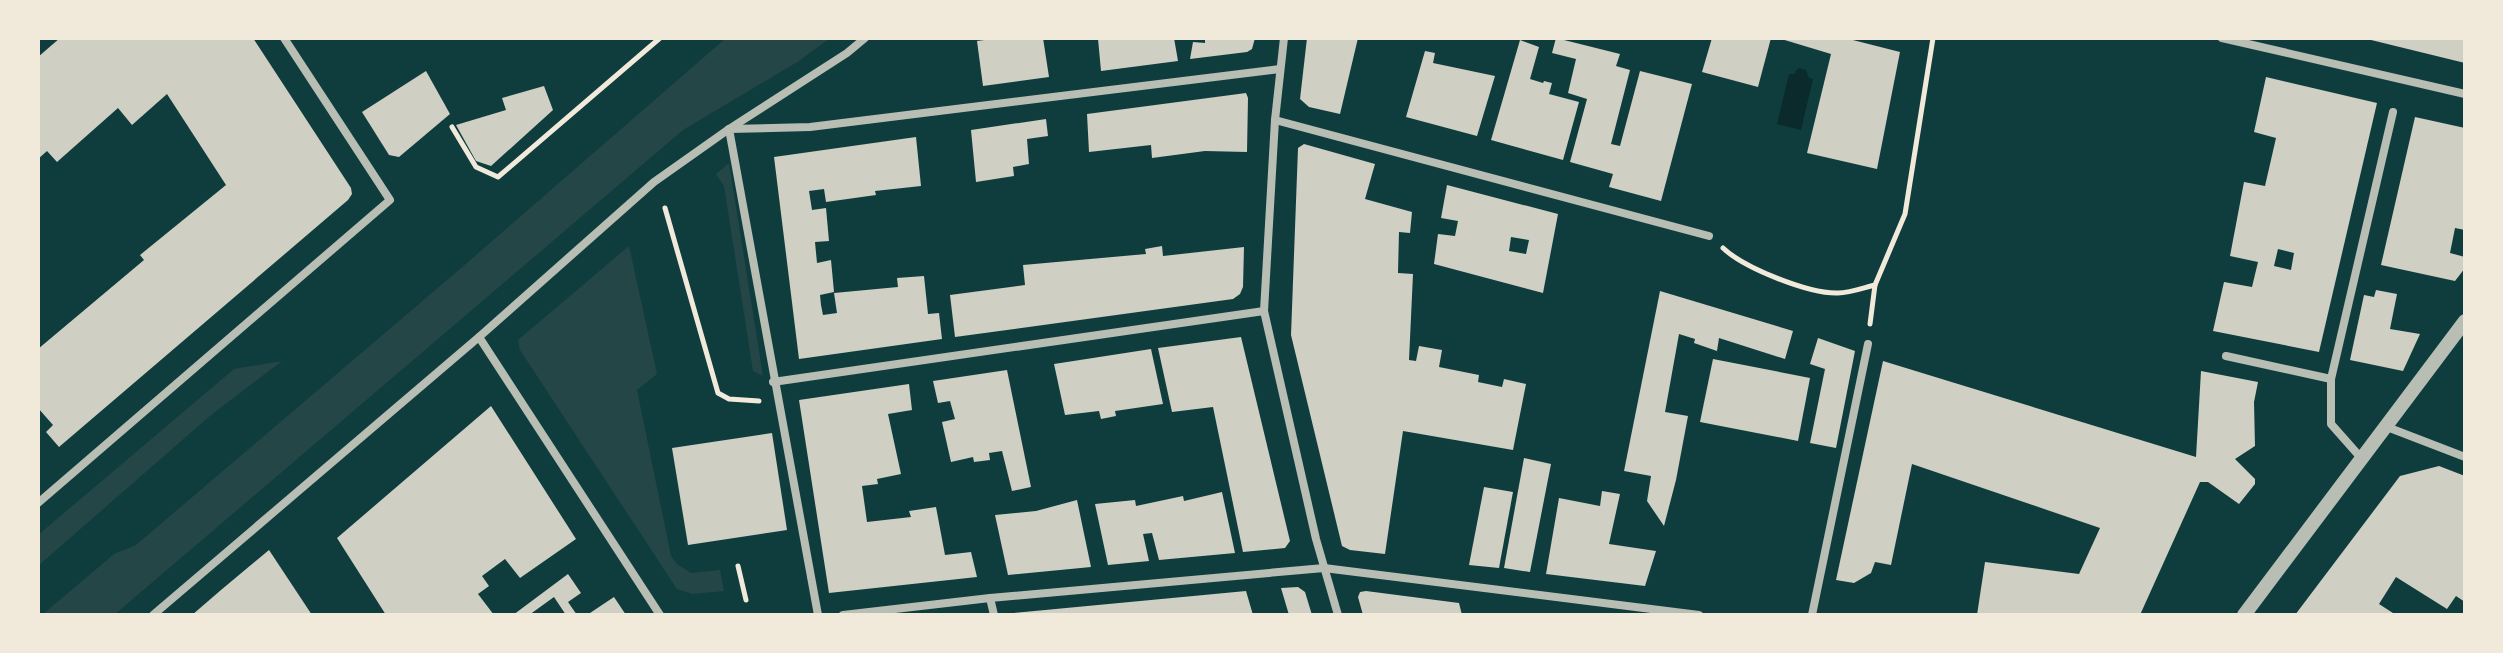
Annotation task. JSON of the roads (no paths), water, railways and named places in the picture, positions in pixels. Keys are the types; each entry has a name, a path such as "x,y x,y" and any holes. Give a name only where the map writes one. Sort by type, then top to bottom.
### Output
{"street":[{"path":"38,503 390,200 284,38"},
{"path":"153,615 479,337 654,182 865,38"},
{"path":"1284,38 1275,120 1264,311 1324,568 1338,615"},
{"path":"2222,38 2465,94"},
{"path":"729,129 810,127 1280,69"},
{"path":"2362,459 2331,424 2331,379 2393,112"},
{"path":"1275,120 1709,236"},
{"path":"729,129 818,615"},
{"path":"773,382 1264,311"},
{"path":"2244,615 2465,321"},
{"path":"479,337 660,615"},
{"path":"1812,615 1868,344"},
{"path":"2226,356 2331,379"},
{"path":"2387,427 2465,457"},
{"path":"843,615 990,598 1324,568 1699,615"},
{"path":"990,598 994,615"}]}
